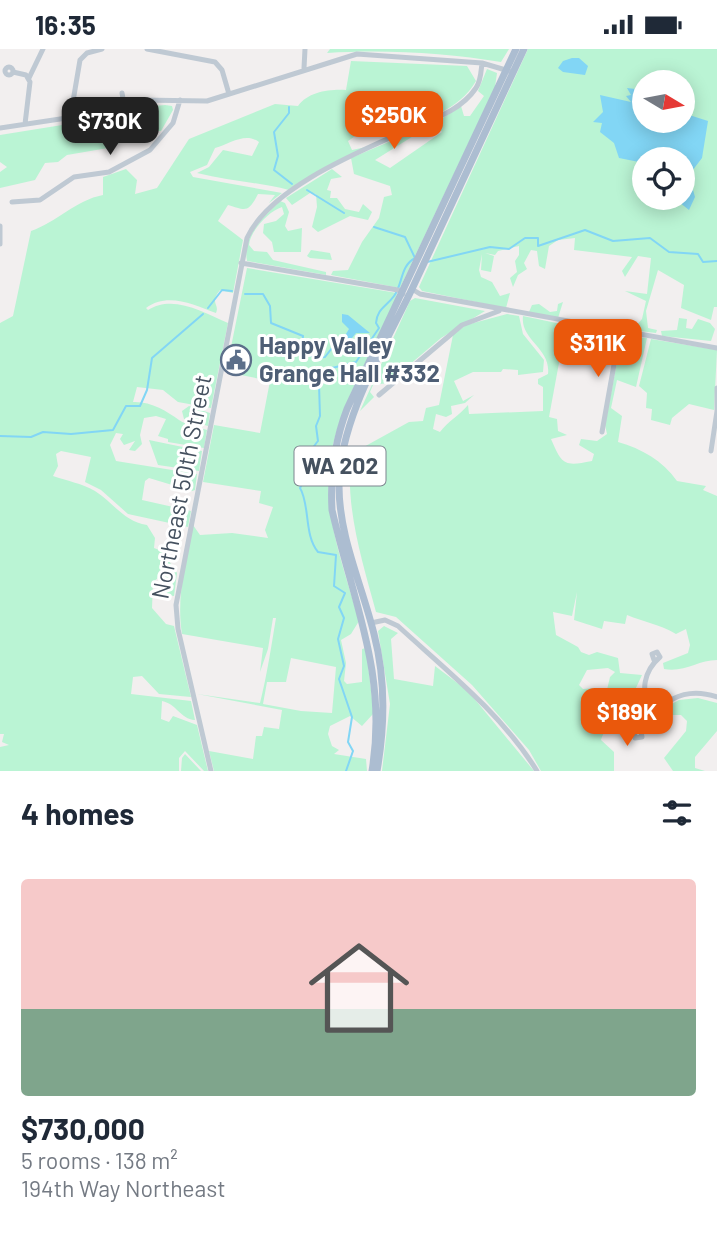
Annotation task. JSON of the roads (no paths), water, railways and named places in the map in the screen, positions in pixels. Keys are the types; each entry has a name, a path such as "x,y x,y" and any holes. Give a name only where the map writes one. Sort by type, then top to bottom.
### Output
{"main road":[{"name":"WA 202","path":"510,71 516,49"},
{"name":"WA 202","path":"400,294 411,289 418,268 510,71 524,49"},
{"name":"WA 202","path":"377,771 383,694 368,624 332,510 332,462 347,409 400,294 418,268"},
{"path":"410,280 411,289"},
{"name":"WA 202","path":"368,624 377,694 372,771"}],"street":[{"path":"25,124 29,78 43,49"},
{"path":"70,119 80,60 87,53 102,49"},
{"path":"147,49 212,61 218,65 229,94"},
{"path":"304,49 304,68"},
{"path":"0,128 70,119 149,99 207,101 264,82 286,78 304,68 357,54 482,62 510,71"},
{"name":"Northeast 50th Street","path":"211,771 178,629 176,605 247,238 263,212 342,161 451,111 476,88 482,62"},
{"path":"13,72 29,78"},
{"path":"261,75 264,82"},
{"path":"122,93 124,104"},
{"path":"12,202 40,200 74,177 109,172 150,150 173,123 180,100"},
{"path":"0,226 0,244"},
{"path":"241,263 400,294"},
{"path":"411,289 420,294 502,310 717,348"},
{"path":"379,395 463,325 502,310"},
{"path":"602,432 620,331"},
{"path":"711,451 717,411 717,388"},
{"path":"368,624 385,620 398,626 471,689 537,771"},
{"path":"654,660 643,690 656,708"},
{"path":"640,731 656,708 676,696 688,693 717,697"}],"water":[{"path":"579,58 588,66 585,75 563,72 558,68 563,61"},
{"path":"627,88 632,89 632,133 695,133 695,117 708,121 702,158 695,167 695,147 632,147 632,161 619,158 614,143 600,132 602,123 593,122 603,112 600,95 631,102 626,96 631,95"},
{"path":"342,314 348,315 370,333 356,333 348,343 333,350 333,345 344,337 349,329 342,322"}],"waterway":[{"path":"289,107 289,113 274,132 278,156 274,170 292,184"},
{"path":"307,190 344,213"},
{"path":"374,227 405,237 415,258"},
{"path":"427,262 490,247 509,249 525,238 538,238 538,246 585,230 613,241 650,238 669,252 698,254 703,262 717,261"},
{"path":"346,771 353,751 348,742 352,717 339,679 344,666 338,639 344,618 339,607 345,593 334,586 336,555 318,552 314,545 300,488 304,481 301,476 306,457 318,441 316,426 320,416 319,385 328,378 332,368 356,362 379,328 376,323 378,314 394,296 404,270 415,258"},
{"path":"208,308 222,290 232,291"},
{"path":"245,294 263,294 270,306 271,323 303,336 302,349 307,354 325,357 332,348"},
{"path":"0,436 31,437 43,432 71,434 113,430 126,406 140,406 147,390 152,358 203,314"}],"place":[{"name":"Happy Valley Grange Hall #332","path":"236,360"}]}
